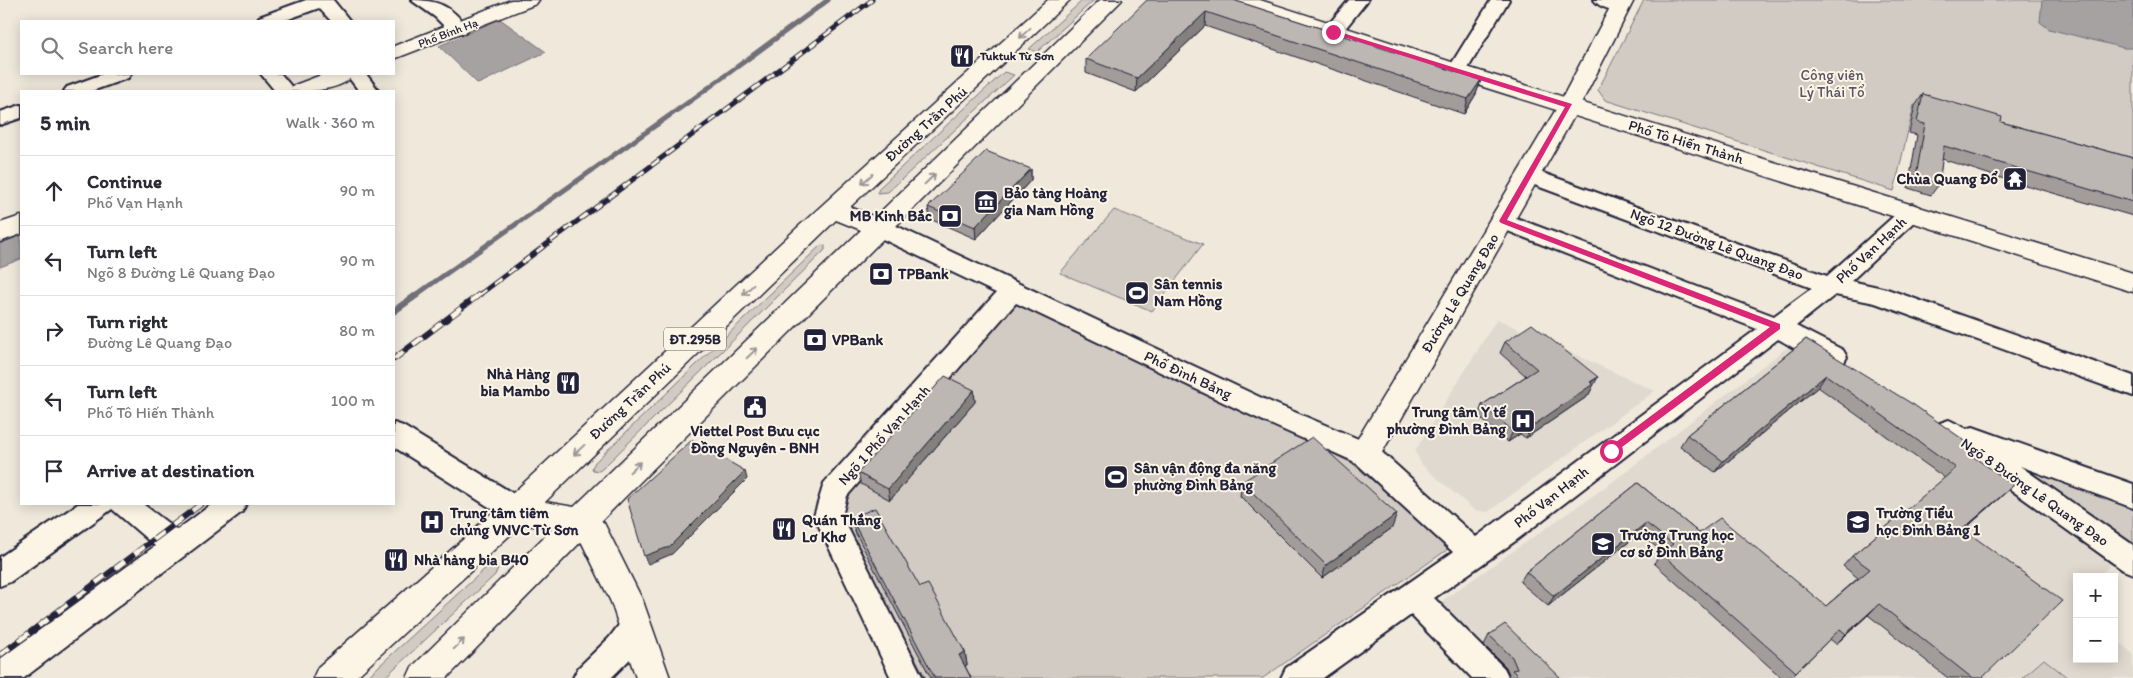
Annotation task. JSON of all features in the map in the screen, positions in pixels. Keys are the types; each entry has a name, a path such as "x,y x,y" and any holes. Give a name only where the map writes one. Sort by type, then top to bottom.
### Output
{"main road":[{"name":"Phố Bính Hạ","path":"395,53 529,0"},
{"name":"Đường Trần Phú","path":"330,678 478,546 515,509 1060,0"},
{"name":"ĐT.295B","path":"424,678 1112,0"},
{"name":"Phố Tô Hiến Thành","path":"1240,0 1333,32 1912,212 2133,283"},
{"name":"Đường Lê Quang Đạo","path":"1365,454 1569,106 1616,2"},
{"path":"303,90 340,75"},
{"path":"834,210 880,228"},
{"path":"0,233 20,224"},
{"path":"515,509 581,522 593,533 626,601 654,678"}],"street":[{"path":"269,20 323,0 340,20"},
{"path":"420,0 442,13 458,29"},
{"path":"1333,32 1359,0"},
{"path":"1457,71 1500,0"},
{"path":"77,90 118,75"},
{"path":"272,75 284,90"},
{"path":"357,75 368,90"},
{"path":"0,119 20,111"},
{"name":"Ngõ 12 Đường Lê Quang Đạo","path":"1529,175 1831,286 1878,295 2133,386"},
{"name":"Phố Vạn Hạnh","path":"1297,678 1474,553 1504,534 1831,286 1912,212"},
{"path":"1503,221 1777,326 1819,347 1852,368"},
{"name":"Phố Đình Bảng","path":"880,228 1011,292 1257,407 1365,454 1474,553"},
{"name":"Ngõ 1 Phố Vạn Hạnh","path":"907,678 828,516 834,492 1011,292"},
{"name":"Ngõ 8 Đường Lê Quang Đạo","path":"2133,496 1934,421 2133,561"},
{"path":"395,435 515,509"},
{"path":"0,573 99,505"},
{"path":"124,505 177,547"},
{"path":"0,677 177,547 231,505"},
{"path":"1413,597 1493,678"},
{"path":"589,678 620,648 636,627"}],"shaded area":[{"path":"2042,0 2133,0 2133,48 2124,48 2049,29 2040,22"},
{"path":"500,19 546,52 478,84 439,46"},
{"path":"20,235 20,259 0,267 0,244"},
{"name":"Trung tâm Y tế phường Đình Bảng","path":"1497,319 1655,391 1488,512 1474,510 1421,464 1415,451"},
{"name":"Trường Tiểu học Đình Bảng 1","path":"1798,339 2114,560 2103,573 2073,573 2073,663 2118,663 2118,641 2133,654 2133,678 1508,678 1436,605 1611,483"}],"green space":[{"path":"1083,0 1094,0 1037,52 1029,49"},
{"name":"Công viên Lý Thái Tổ","path":"1644,0 2133,0 2133,168 1914,105 1894,191 1605,100 1598,90"},
{"path":"1004,72 1014,75 888,192 877,193 880,187"},
{"path":"1114,210 1203,244 1152,311 1060,273"},
{"path":"821,245 825,246 825,250 602,469 599,471 593,470 595,462"},
{"name":"Sân vận động đa năng phường Đình Bảng","path":"1014,298 1352,463 1451,547 1263,678 926,678 844,526 844,510 850,492"},
{"path":"2006,461 2133,504 2133,553"},
{"path":"492,564 498,568 495,575 384,678 366,678 488,566"},
{"path":"2044,659 2068,678 2022,678"}],"building":[{"path":"1147,0 1233,0 1481,80 1468,99 1206,12 1137,78 1086,59"},
{"path":"1923,94 2002,117 2001,122 2133,158 2133,202 1944,146 1939,184 1916,177 1925,124 1917,122"},
{"path":"986,151 1031,169 975,227 928,207"},
{"path":"1532,324 1598,377 1590,382 1593,384 1531,427 1525,423 1513,431 1482,405 1537,369 1505,342"},
{"path":"1806,339 1914,405 1978,450 1971,455 2014,485 1963,529 2062,601 1982,678 1972,678 1879,604 1846,634 1840,629 1796,672 1661,553 1673,544 1646,523 1554,596 1526,572 1638,483 1699,533 1720,518 1826,606 1870,569 1852,556 1956,468 1826,375 1723,461 1687,435"},
{"path":"945,376 974,390 888,489 858,473"},
{"path":"1312,437 1397,514 1326,565 1242,482"},
{"path":"692,440 745,471 669,547 644,556 627,499"},
{"path":"875,508 920,587 928,584 965,652 959,655 971,678 935,678 851,518"},
{"path":"1505,624 1561,678 1520,678 1512,670 1517,669 1512,657 1489,635"}],"waterway":[{"path":"416,295 700,94 828,0"},
{"path":"395,310 418,294"}],"railway":[{"path":"479,295 872,0"},
{"path":"395,358 480,294"},
{"path":"0,655 200,505"}],"place":[{"name":"Tuktuk Từ Sơn","path":"962,56"},
{"name":"Chùa Quang Đổ","path":"2015,179"},
{"name":"Bảo tàng Hoàng gia Nam Hồng","path":"986,202"},
{"name":"MB Kinh Bắc","path":"950,216"},
{"name":"TPBank","path":"881,274"},
{"name":"Sân tennis Nam Hồng","path":"1137,293"},
{"name":"VPBank","path":"815,340"},
{"name":"Nhà Hàng bia Mambo","path":"568,383"},
{"name":"Viettel Post Bưu cục Đồng Nguyên - BNH","path":"755,407"},
{"name":"Trung tâm Y tế phường Đình Bảng","path":"1523,421"},
{"name":"Sân vận động đa năng phường Đình Bảng","path":"1116,477"},
{"name":"Trung tâm tiêm chủng VNVC Từ Sơn","path":"432,522"},
{"name":"Trường Tiểu học Đình Bảng 1","path":"1858,522"},
{"name":"Quán Thắng Lơ Khơ","path":"784,529"},
{"name":"Trường Trung học cơ sở Đình Bảng","path":"1603,544"},
{"name":"Nhà hàng bia B40","path":"396,560"}],"route":[{"path":"1333,32 1569,106 1503,221 1777,326 1611,451"}]}
